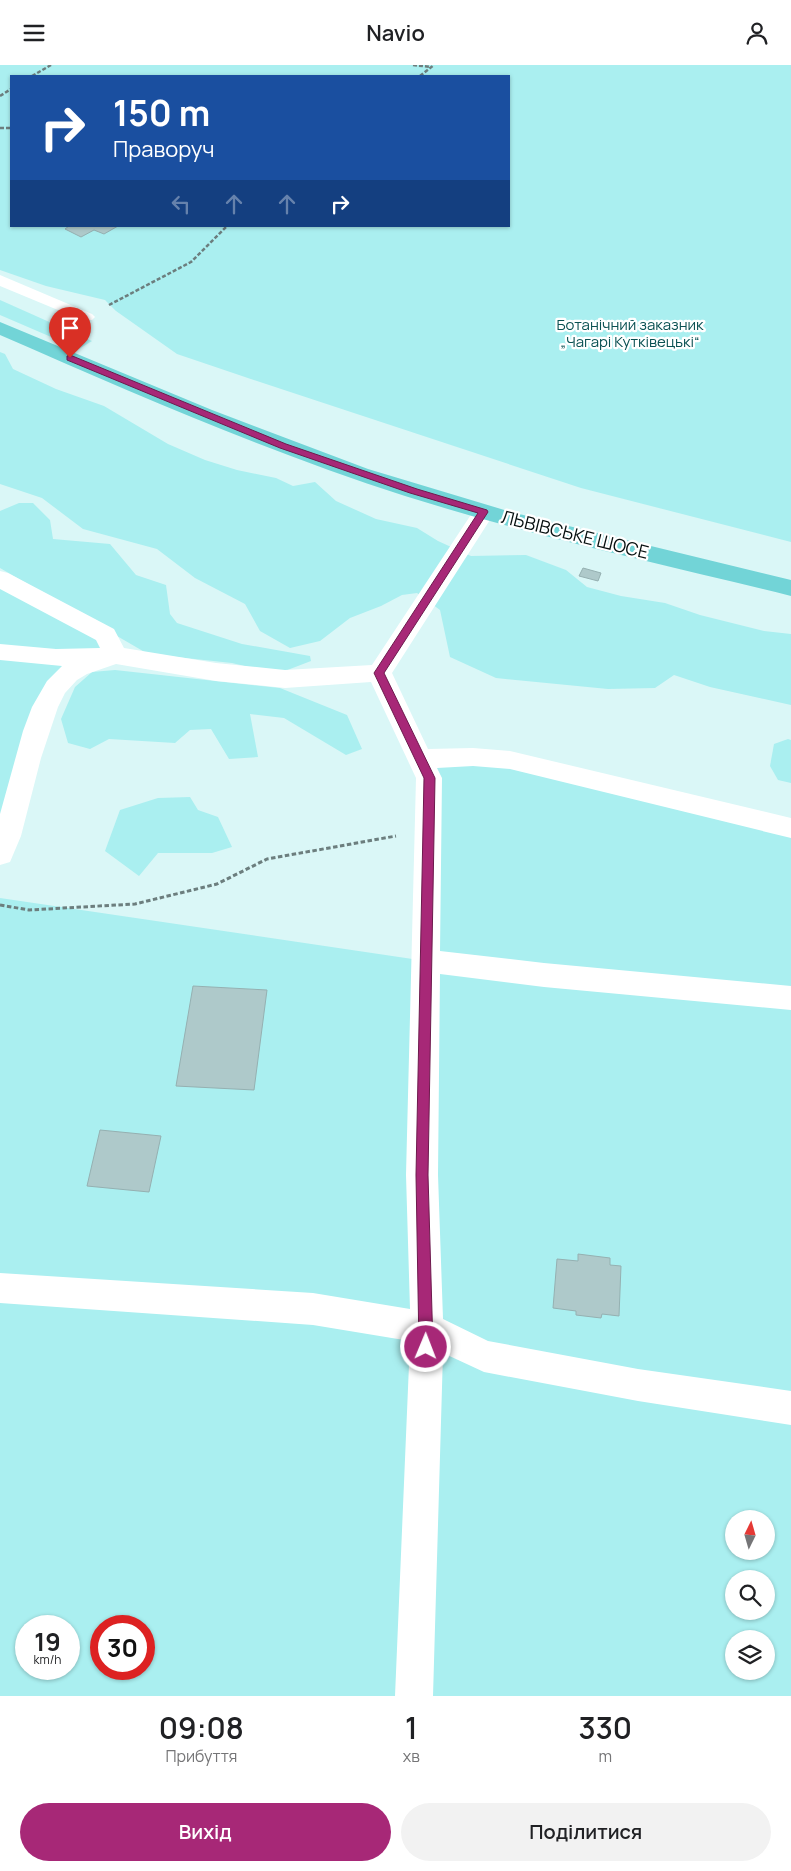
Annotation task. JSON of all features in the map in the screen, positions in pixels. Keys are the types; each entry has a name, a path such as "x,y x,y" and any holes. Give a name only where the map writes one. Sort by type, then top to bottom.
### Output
{"highway":[{"name":"ЛЬВІВСЬКЕ ШОСЕ","path":"0,328 283,446 413,491 484,512 791,588"}],"street":[{"path":"379,673 484,512"},
{"path":"0,579 105,635 115,655"},
{"path":"0,653 56,657 115,655 216,672 285,679 379,673"},
{"path":"0,855 18,798 36,729 52,691 68,674 115,655"},
{"path":"379,673 429,778 422,1175 427,1328 414,1696"},
{"path":"420,759 474,757 510,760 791,828"},
{"path":"426,961 544,975 791,998"},
{"path":"0,1288 313,1309 427,1328 484,1356 638,1385 791,1408"}],"lane":[{"path":"0,280 86,317"}],"path":[{"path":"34,75 51,65"},
{"path":"412,65 431,67"},
{"path":"421,75 434,65"},
{"path":"86,317 191,262 226,227"},
{"path":"0,905 29,910 135,904 217,883 267,859 428,830"}],"green space":[{"name":"Ботанічний заказник „Чагарі Кутківецькі“","path":"0,65 791,65 791,542 581,488 177,354 116,311 105,300 46,286 0,270"},
{"path":"0,300 92,341 79,349 0,315"},
{"path":"0,352 5,354 13,369 56,389 104,406 168,444 205,460 237,470 276,478 293,486 315,482 336,501 376,519 417,528 438,541 471,556 526,555 566,570 587,587 621,596 665,603 700,615 764,631 791,634 791,705 710,687 674,675 655,688 608,689 496,678 450,657 440,610 417,593 402,595 381,606 350,618 320,641 290,648 260,631 245,604 195,578 157,549 83,529 42,498 0,484"},
{"path":"19,503 33,503 50,520 53,539 110,544 136,575 166,585 170,614 177,623 242,644 310,656 311,661 277,674 232,663 148,654 0,568 0,511"},
{"path":"0,579 105,635 115,655 68,674 0,855"},
{"path":"115,670 280,688 347,715 362,749 346,755 284,718 250,714 258,757 229,759 211,729 190,730 175,743 109,739 90,749 68,743 61,719 75,687 92,672"},
{"path":"788,739 791,740 791,783 778,780 770,766 774,744"},
{"path":"473,757 791,828 791,1696 0,1696 0,898 426,961 420,759"},
{"path":"190,797 198,810 218,817 232,847 212,853 158,853 139,876 105,851 120,810 158,798"}],"building":[{"path":"68,227 116,227 104,234 94,230 81,237 65,229"},
{"path":"583,568 601,573 598,581 579,576"},
{"path":"193,986 267,990 254,1090 176,1086"},
{"path":"100,1130 161,1136 149,1192 87,1186"},
{"path":"578,1254 610,1258 610,1265 621,1266 619,1316 602,1314 601,1318 576,1315 576,1311 553,1308 557,1259 578,1261"}],"route":[{"path":"70,358 283,446 413,491 484,512 379,673 429,778 422,1175 426,1347"}]}
